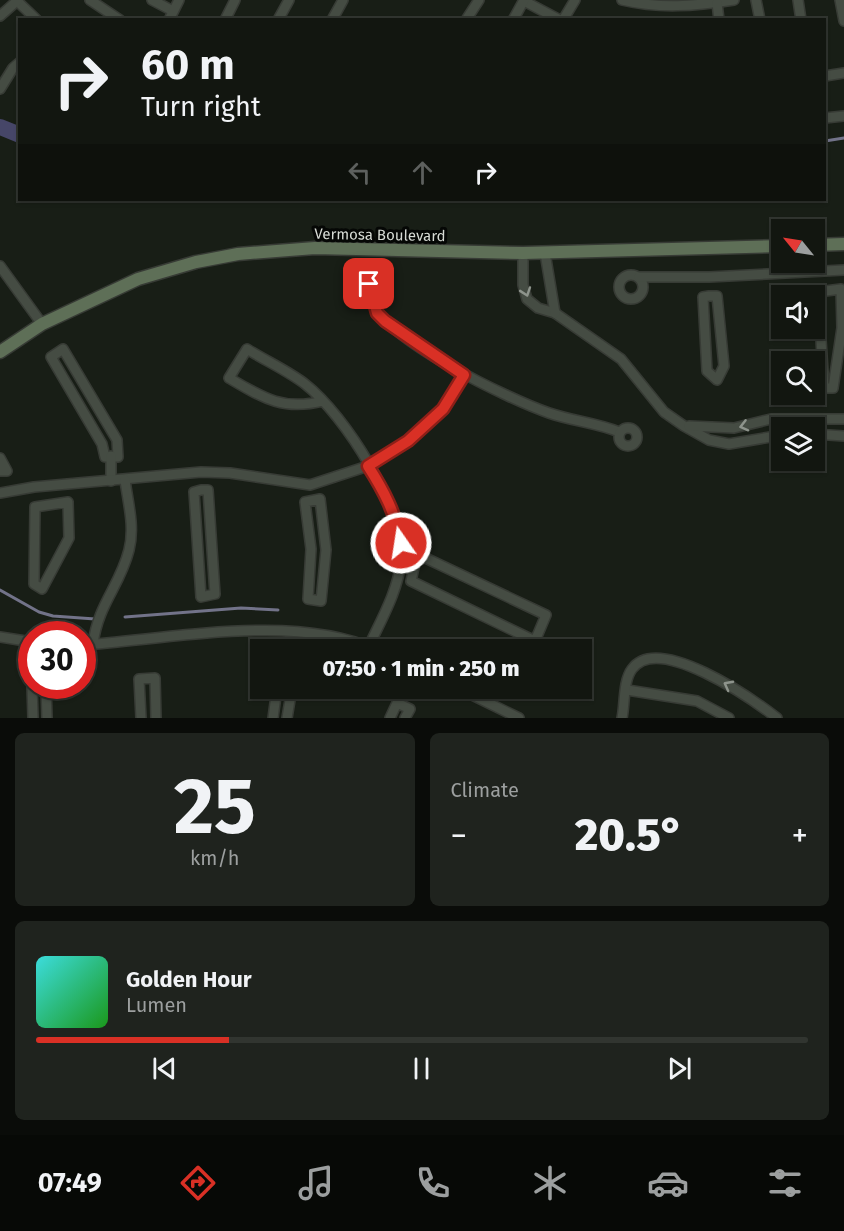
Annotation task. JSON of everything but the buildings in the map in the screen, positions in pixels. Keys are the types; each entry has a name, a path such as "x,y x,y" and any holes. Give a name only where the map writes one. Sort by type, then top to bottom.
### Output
{"main road":[{"path":"825,245 844,244"},
{"name":"Vermosa Boulevard","path":"0,352 42,324 138,279 196,262 238,254 315,249 545,253 771,246"}],"street":[{"path":"90,0 115,18"},
{"path":"152,0 171,15 179,0"},
{"path":"226,18 236,0"},
{"path":"279,18 288,0"},
{"path":"333,18 343,0"},
{"path":"467,18 479,0"},
{"path":"514,18 524,0 558,18"},
{"path":"563,18 575,0"},
{"path":"622,0 651,7 734,0"},
{"path":"756,0 760,18"},
{"path":"798,0 801,18"},
{"path":"840,0 844,21"},
{"path":"0,16 17,1 35,18"},
{"path":"717,3 719,18"},
{"path":"0,89 18,65"},
{"path":"826,76 844,73"},
{"path":"826,118 844,116"},
{"path":"523,253 523,285 528,299 538,308 555,313 621,359 664,412 709,440 729,444 771,436"},
{"path":"545,253 555,313"},
{"path":"0,266 42,324"},
{"path":"827,270 828,291"},
{"path":"639,277 709,277 844,270"},
{"path":"709,277 709,296"},
{"path":"840,289 842,328 834,388 824,388 818,292 828,291 840,289"},
{"path":"709,296 717,296 724,366 717,380 707,371 703,297 709,296"},
{"path":"374,302 377,313 391,327 464,375 516,401 551,414 605,426 619,432"},
{"path":"63,349 117,440 118,456 111,456 105,457 102,444 51,357 63,349"},
{"path":"323,401 285,406 257,395 229,378 247,349 304,384 323,401 389,500 398,524 401,562 376,639"},
{"path":"0,493 47,486 201,472 230,473 310,484 368,466 408,441 443,409 464,375"},
{"path":"684,426 735,428 771,419"},
{"path":"825,419 844,419"},
{"path":"825,435 844,436"},
{"path":"111,456 111,481"},
{"path":"0,458 7,471 0,471"},
{"path":"201,472 201,490"},
{"path":"96,630 100,611 119,577 130,548 132,531 124,480"},
{"path":"310,484 313,500"},
{"path":"47,486 50,505"},
{"path":"201,490 208,490 215,594 201,597 194,492 201,490"},
{"path":"320,499 326,550 321,601 308,599 311,549 305,502 313,500 320,499"},
{"path":"68,502 69,538 42,589 34,584 35,507 50,505 68,502"},
{"path":"417,554 546,615 536,641 411,581 413,569 417,554"},
{"path":"401,562 413,569"},
{"path":"96,644 274,630 342,639"},
{"path":"0,637 18,640"},
{"path":"622,718 627,678 632,668 643,658 661,656 697,669 734,688 777,718"},
{"path":"141,718 140,679 155,678 156,718"},
{"path":"627,690 697,701 729,718"},
{"path":"32,699 33,718"},
{"path":"46,699 47,718"},
{"path":"273,718 276,699"},
{"path":"287,718 290,699"},
{"path":"480,699 519,718"},
{"path":"390,718 397,703 410,710 405,718"}],"waterway":[{"path":"0,127 18,134"},
{"path":"826,141 844,138"},
{"path":"0,590 39,612 53,616 95,619"},
{"path":"125,617 241,608 278,610"}],"route":[{"path":"369,284 365,290 366,296 374,302 377,313 391,327 464,375 443,409 408,441 368,466 389,500 398,524 401,543"}]}
